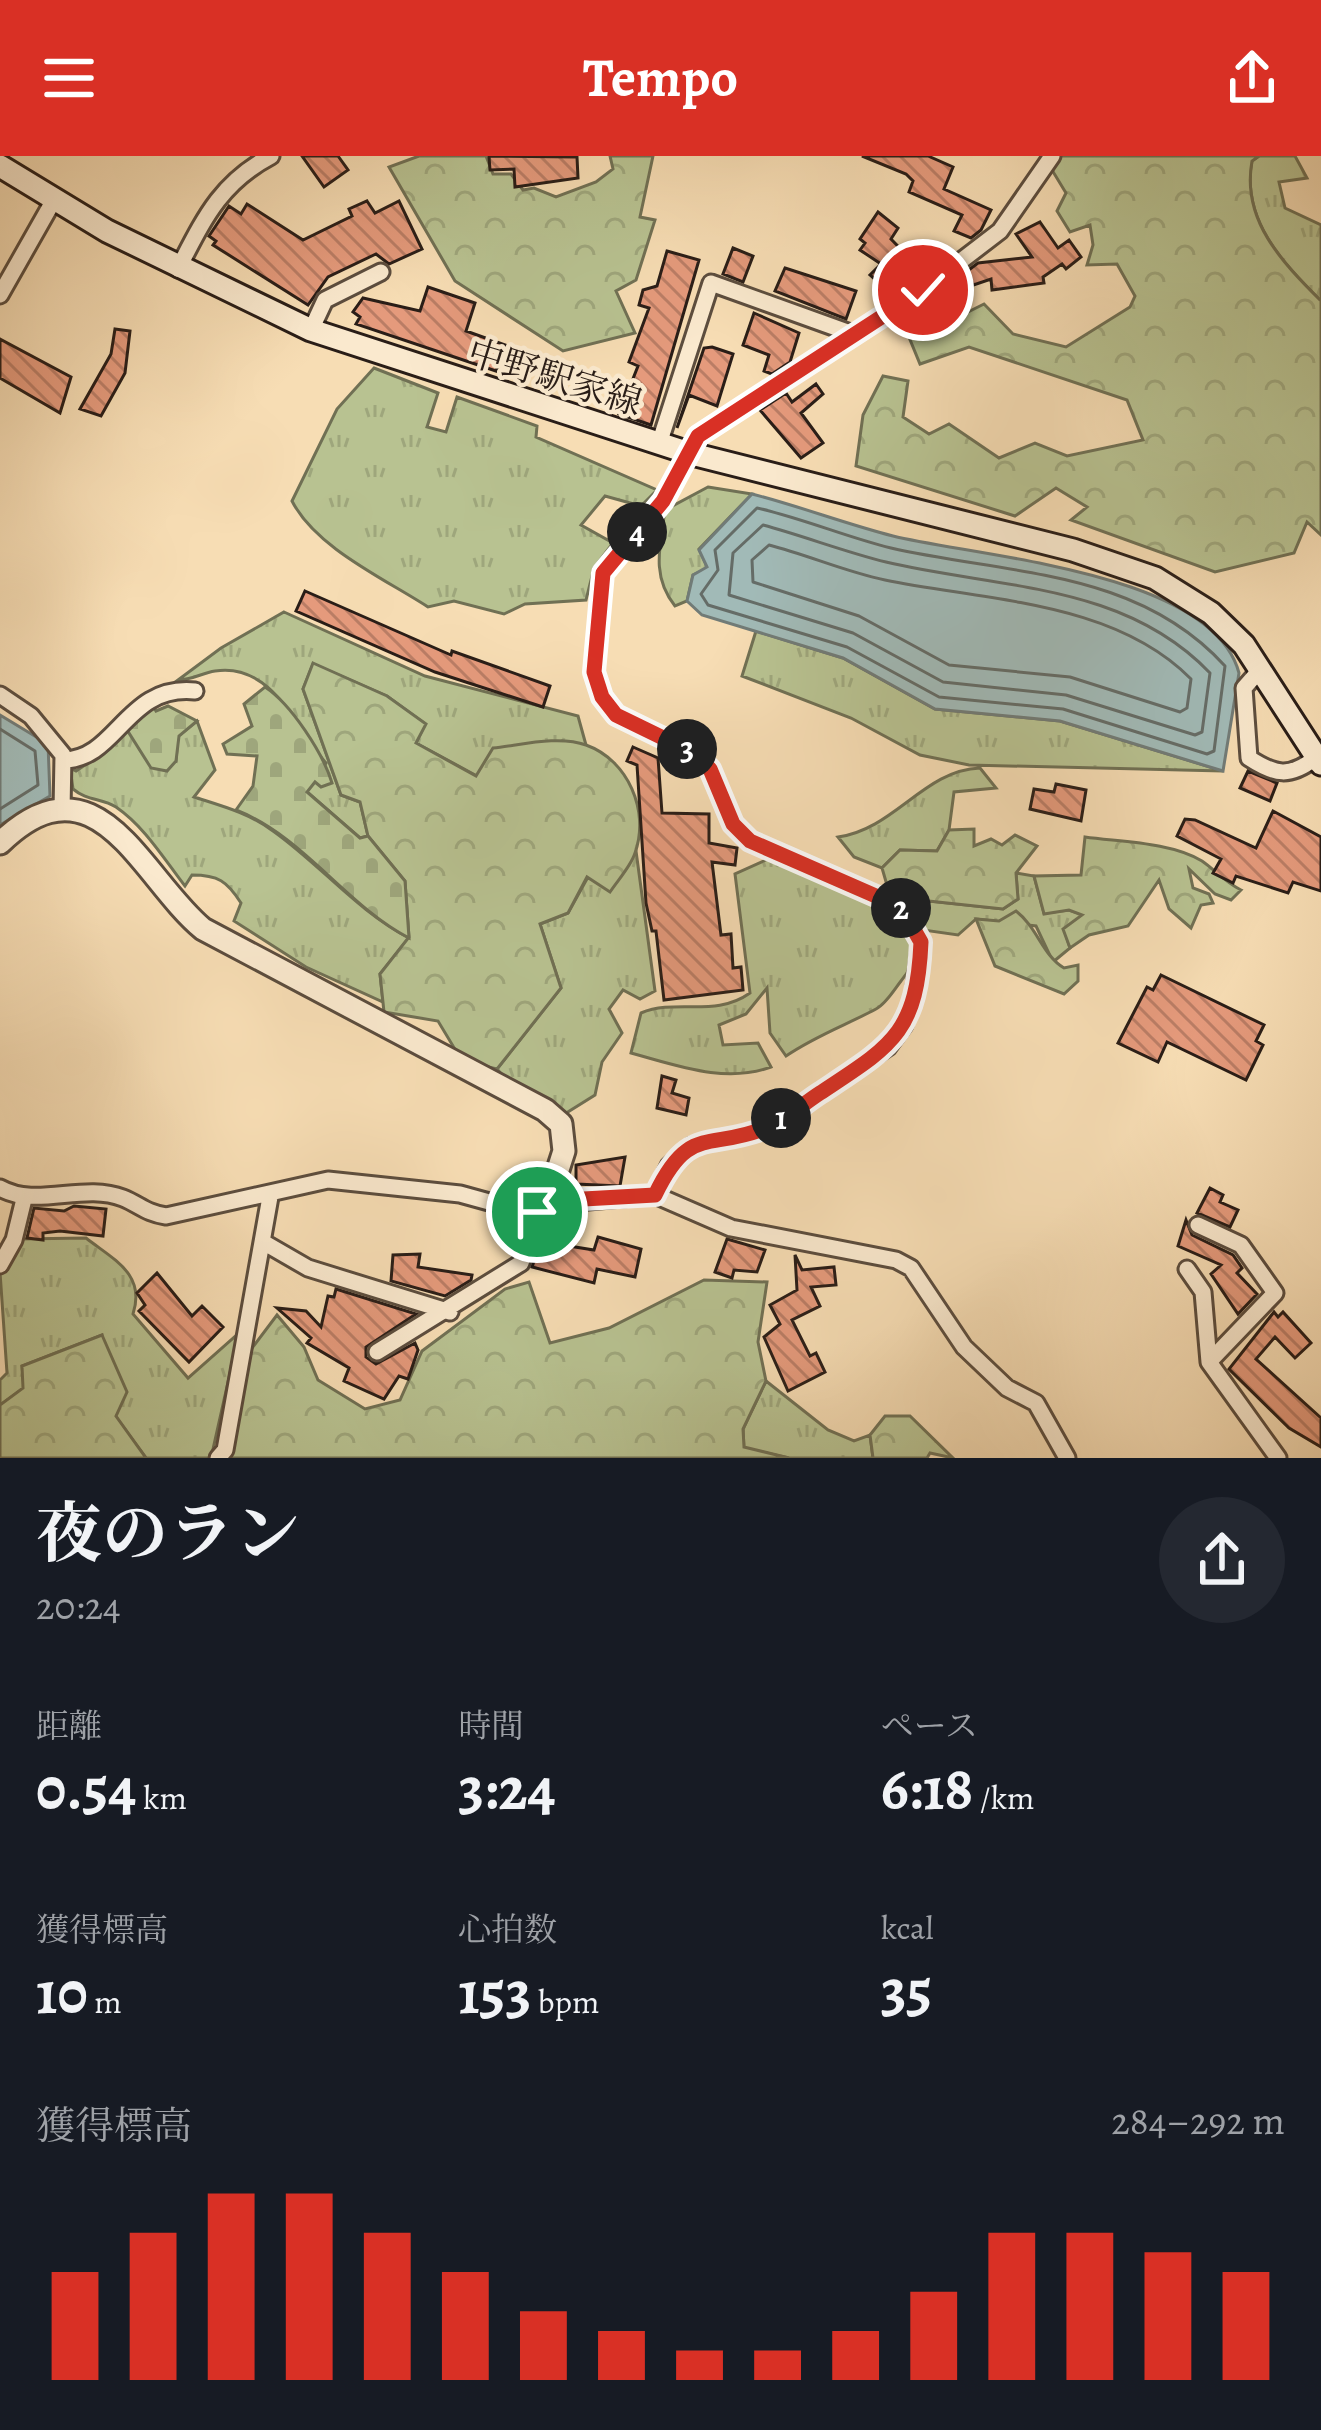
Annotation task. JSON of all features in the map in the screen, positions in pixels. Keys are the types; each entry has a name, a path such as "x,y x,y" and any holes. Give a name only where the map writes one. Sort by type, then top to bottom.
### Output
{"main road":[{"name":"中野駅家線","path":"0,166 178,268 311,330 692,454 1073,550 1155,578 1211,613 1244,644 1318,761"},
{"path":"0,843 16,828 62,811 93,814 116,829 179,909 203,929 545,1110 561,1124 564,1150 548,1201"}],"street":[{"path":"178,268 216,195 241,172 271,156"},
{"path":"655,1195 669,1166 692,1146 766,1129 888,1047 904,1025 921,942 901,907 750,841 733,824 710,769 694,753 616,715 602,697 594,672 603,573 663,501 698,436 1000,231 1052,156"},
{"path":"0,295 55,198"},
{"path":"311,330 326,300 381,272"},
{"path":"658,444 711,283 853,334"},
{"path":"1259,671 1244,688 1249,758 1273,773 1297,772 1318,761"},
{"path":"63,760 93,751 151,698 171,688 195,691"},
{"path":"0,695 31,716 63,760 62,811"},
{"path":"0,1188 24,1199 122,1197 143,1213 166,1216 270,1197 328,1180 460,1194 511,1208 548,1201 655,1195 731,1228 896,1260 911,1268 964,1347 1007,1388 1036,1403 1067,1458"},
{"path":"218,1458 225,1450 270,1197"},
{"path":"0,1265 14,1240 24,1199"},
{"path":"377,1352 450,1312 521,1263 537,1212 548,1201"},
{"path":"1198,1225 1241,1245 1275,1293 1209,1362"},
{"path":"262,1242 308,1268 450,1312"},
{"path":"1187,1269 1204,1292 1209,1362 1278,1458"}],"green space":[{"path":"419,156 486,156 493,174 511,174 523,190 534,188 556,197 596,182 613,169 610,156 653,156 640,217 655,220 636,280 616,291 635,333 563,351 455,281 389,167"},
{"path":"1059,156 1259,156 1252,161 1250,182 1259,221 1279,255 1321,301 1321,535 1307,522 1294,553 1215,572 1071,520 1087,507 1056,488 1015,516 856,466 863,415 883,376 908,381 903,417 929,434 949,424 999,458 1035,443 1067,456 1143,440 1127,400 969,347 920,364 904,325 938,327 984,304 1013,334 1066,347 1130,307 1135,296 1117,264 1087,265 1093,245 1090,225 1070,232 1057,211 1066,193 1052,170"},
{"path":"1259,156 1295,156 1307,178 1279,182 1285,208 1321,225 1321,301 1279,255 1259,221 1250,182 1252,161"},
{"path":"374,368 438,393 427,427 446,432 457,397 537,426 536,437 657,490 641,506 605,496 581,525 613,543 594,568 586,600 525,604 504,614 454,601 428,607 334,548 303,518 292,501 337,409"},
{"path":"708,487 752,494 699,549 708,568 693,575 687,601 675,606 660,572 665,510"},
{"path":"284,612 425,676 578,716 586,745 562,741 477,776 416,743 425,724 387,696 313,664 303,689 341,795 360,802 368,836 360,838 306,791 326,763 267,687 235,671 178,680 221,648"},
{"path":"756,631 843,658 935,709 1060,721 1223,771 969,765 920,755 851,718 742,676"},
{"path":"313,663 387,696 426,724 416,743 476,776 493,748 564,741 601,752 632,789 640,821 633,858 610,892 587,877 568,913 540,924 561,988 497,1069 462,1061 438,1021 384,1012 380,974 409,937 405,881 368,836 360,802 341,795 303,689"},
{"path":"265,687 295,717 328,771 332,783 321,787 315,782 307,792 360,838 368,836 405,881 409,938 365,908 282,836 236,810 253,786 257,756 227,754 223,744 252,726 244,704"},
{"path":"152,704 156,711 168,706 197,721 179,736 176,761 167,771 151,768 124,725"},
{"path":"197,721 215,770 194,797 264,825 372,914 409,938 380,974 383,1002 306,967 234,921 241,903 226,884 192,875 185,886 126,815 73,789 70,768 76,771 97,757 124,725 135,740 176,761 178,736"},
{"path":"980,768 996,788 954,792 949,830 937,851 900,850 882,868 854,857 838,837 876,823 942,778"},
{"path":"974,829 974,846 991,839 1002,845 1015,835 1037,846 1016,873 1018,899 1003,909 920,900 914,910 889,892 882,868 900,850 937,851 949,830"},
{"path":"1085,837 1176,850 1202,861 1241,890 1231,900 1215,894 1189,869 1193,888 1209,894 1213,903 1201,905 1191,928 1169,909 1159,880 1128,926 1089,935 1070,948 1063,929 1082,915 1069,910 1044,914 1034,876 1081,875"},
{"path":"636,851 655,991 640,999 623,990 609,1009 622,1033 602,1062 595,1095 563,1115 512,1086 497,1069 561,988 540,924 568,913 588,877 610,891"},
{"path":"768,859 843,888 895,918 910,936 913,958 901,981 880,1007 786,1056 770,1033 767,988 746,1014 719,1025 723,1045 758,1043 771,1067 754,1072 701,1071 631,1053 641,1013 723,1005 750,993 735,874"},
{"path":"1016,873 1034,876 1044,913 1069,910 1084,915 1064,929 1070,948 1053,962 1036,926 976,919 958,935 923,930 914,910 919,900 1003,909 1018,899"},
{"path":"1016,911 1057,963 1064,968 1078,965 1078,981 1064,994 995,966 976,919 999,921"},
{"path":"86,1238 125,1269 135,1288 133,1314 188,1378 239,1333 211,1458 146,1458 115,1416 102,1335 22,1366 24,1388 0,1405 0,1380 7,1373 0,1272 19,1239"},
{"path":"704,1280 767,1282 758,1342 766,1381 743,1429 744,1447 789,1458 229,1458 249,1352 277,1315 304,1347 318,1380 365,1409 400,1400 422,1351 505,1289 529,1282 550,1343 609,1328"},
{"path":"102,1335 127,1392 116,1416 146,1458 0,1458 0,1405 23,1388 22,1366"},
{"path":"766,1381 828,1430 854,1441 870,1435 873,1458 789,1458 744,1448 743,1429"},
{"path":"885,1416 910,1416 953,1458 930,1453 927,1458 873,1458 870,1435"}],"water":[{"path":"752,494 893,536 1088,574 1140,590 1186,612 1220,639 1239,673 1223,771 1060,721 935,709 843,658 702,615 687,601 693,575 707,567 699,550"},
{"path":"0,715 48,744 50,796 0,825"}],"building":[{"path":"302,156 338,156 348,170 324,187"},
{"path":"489,156 577,157 578,178 515,187 514,169 490,170"},
{"path":"862,156 928,156 953,167 944,189 991,210 981,230 971,238 954,231 962,215 909,192 913,181 906,174"},
{"path":"367,201 375,213 399,201 422,249 389,264 376,254 328,277 308,305 213,245 216,241 209,236 229,206 241,214 247,204 303,240 352,216 349,209"},
{"path":"878,212 898,228 891,239 925,274 893,295 870,275 881,264 860,250 865,243 860,239"},
{"path":"1040,222 1058,248 1069,240 1081,257 1066,269 1062,264 1043,277 1044,283 992,290 991,279 929,300 978,263 1032,257 1016,234"},
{"path":"733,248 753,256 743,282 723,274"},
{"path":"667,251 699,260 651,425 619,414 638,366 629,362 649,308 639,305 643,290 657,286"},
{"path":"785,268 856,291 846,319 775,291"},
{"path":"428,287 475,303 466,331 505,345 496,371 356,324 360,317 353,312 363,298 420,311"},
{"path":"754,313 799,333 790,362 772,374 764,371 769,355 743,345"},
{"path":"115,329 130,331 125,373 101,416 80,409 111,354"},
{"path":"0,339 71,377 60,413 0,378"},
{"path":"704,348 733,354 717,406 689,395 677,428"},
{"path":"816,384 823,394 801,413 823,443 801,458 760,410 786,393 792,402"},
{"path":"305,591 451,655 452,651 550,686 543,707 435,672 296,611"},
{"path":"633,747 658,758 662,813 709,814 709,843 737,848 735,865 712,862 721,935 731,934 733,968 741,967 743,990 664,1000 656,931 652,931 646,903 637,765 627,761"},
{"path":"1248,771 1277,783 1270,801 1240,788"},
{"path":"1056,784 1086,790 1081,821 1030,809 1034,789 1054,792"},
{"path":"1273,811 1321,837 1321,891 1293,882 1288,893 1236,876 1233,883 1213,873 1221,859 1177,836 1185,819 1195,820 1256,848"},
{"path":"1161,975 1264,1025 1256,1041 1263,1045 1246,1080 1167,1042 1158,1062 1118,1043 1147,987 1153,990"},
{"path":"662,1076 676,1080 672,1093 689,1098 686,1115 657,1108"},
{"path":"625,1157 620,1186 576,1184 576,1165"},
{"path":"1210,1188 1223,1195 1220,1202 1238,1210 1230,1227 1197,1213"},
{"path":"74,1206 106,1209 103,1236 60,1231 43,1233 43,1240 27,1238 34,1208 64,1211"},
{"path":"1186,1220 1192,1235 1233,1255 1242,1268 1237,1273 1257,1294 1238,1314 1211,1274 1221,1265 1178,1246"},
{"path":"598,1237 641,1249 635,1277 597,1269 594,1283 532,1267 537,1252 547,1255 550,1243 594,1250"},
{"path":"727,1239 765,1250 757,1272 734,1270 732,1278 715,1272"},
{"path":"420,1254 418,1267 472,1275 471,1280 445,1296 391,1281 393,1255"},
{"path":"795,1255 802,1270 834,1267 836,1285 811,1287 820,1306 792,1320 810,1356 816,1353 825,1372 788,1391 764,1337 780,1324 770,1305 797,1290"},
{"path":"157,1273 192,1316 202,1306 223,1327 189,1362 139,1311 145,1305 137,1293"},
{"path":"336,1289 416,1314 366,1347 366,1357 376,1364 415,1343 418,1350 408,1379 399,1376 384,1399 344,1381 349,1368 307,1343 311,1338 277,1308 306,1311 321,1327 328,1296 334,1297"},
{"path":"1274,1312 1278,1317 1283,1312 1311,1343 1295,1358 1275,1337 1256,1359 1321,1418 1321,1447 1289,1428 1229,1369"}],"route":[{"path":"537,1212 548,1201 655,1195 669,1166 692,1146 766,1129 888,1047 904,1025 921,942 901,907 750,841 733,824 710,769 694,753 616,715 602,697 594,672 603,573 663,501 698,436 923,290"}]}
